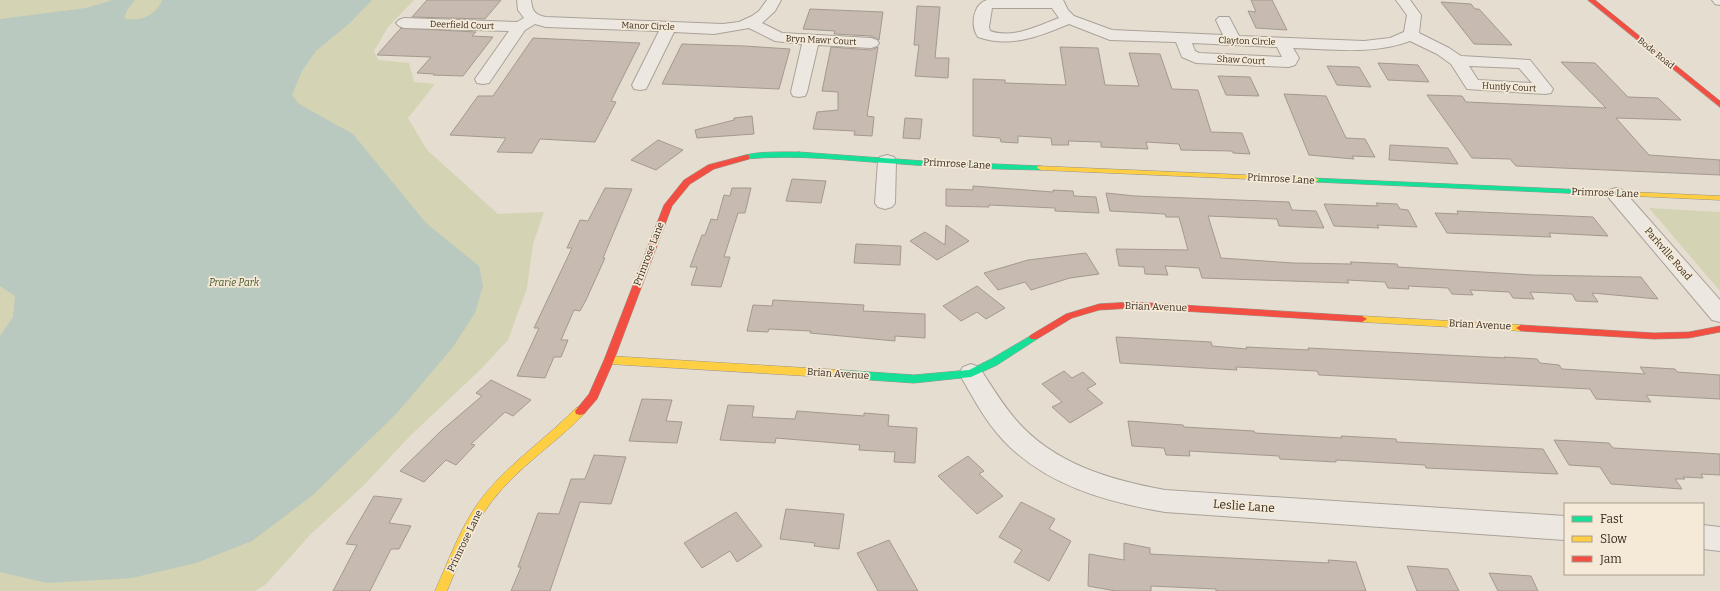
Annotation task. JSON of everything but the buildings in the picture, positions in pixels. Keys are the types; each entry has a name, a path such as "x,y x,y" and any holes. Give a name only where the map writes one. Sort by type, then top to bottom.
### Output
{"street":[{"path":"483,79 526,23 524,0"},
{"name":"Manor Circle","path":"526,23 726,28 751,23 763,17 770,10 774,0"},
{"path":"1403,0 1414,15 1411,35 1443,51 1457,62"},
{"name":"Bode Road","path":"1591,0 1720,105"},
{"path":"1056,2 989,4 984,7 981,27 983,34 989,37 1004,38 1020,36 1069,19"},
{"name":"Clayton Circle","path":"1056,2 1061,12 1069,19 1110,35 1364,46 1393,42 1411,35"},
{"path":"1224,20 1233,40"},
{"name":"Deerfield Court","path":"404,23 526,23"},
{"name":"Bryn Mawr Court","path":"751,23 772,35 811,40 871,43"},
{"path":"640,85 669,27"},
{"name":"Shaw Court","path":"1182,39 1188,54 1196,58 1289,62 1291,58 1282,42"},
{"path":"799,92 811,40"},
{"name":"Primrose Lane","path":"441,591 468,532 488,498 519,465 563,429 587,405 600,382 609,360 668,205 680,188 690,179 718,164 761,154 785,154 887,161 1720,198"},
{"path":"885,203 887,161"},
{"name":"Parkville Road","path":"1616,194 1720,314"},
{"name":"Brian Avenue","path":"609,360 914,378 936,378 971,373 994,362 1068,316 1088,310 1113,306 1141,305 1654,336 1689,335 1720,329"},
{"name":"Leslie Lane","path":"971,373 1002,421 1027,447 1054,466 1078,479 1114,491 1165,501 1564,528"},
{"path":"1704,537 1720,539"}],"green space":[{"name":"Prarie Park","path":"0,0 414,0 388,27 374,51 378,60 409,63 414,82 435,84 408,118 427,150 498,214 544,212 533,244 527,288 508,340 481,369 410,436 364,485 311,534 266,584 255,591 0,591"},
{"path":"1649,208 1720,212 1720,291"}],"shaded area":[{"name":"Prarie Park","path":"113,0 135,0 127,10 124,18 136,19 152,14 160,5 162,0 372,0 350,23 316,51 302,71 292,95 299,104 353,134 426,223 479,266 483,286 475,313 453,347 397,413 313,495 252,541 196,563 132,578 47,583 0,572 0,336 13,317 15,296 0,286 0,19 86,8"}],"traffic: fast":[{"path":"746,157 764,155 833,156 924,164 1041,168"},
{"path":"1315,180 1633,194"},
{"path":"841,374 914,379 971,373 994,362 1034,337"}],"traffic: slow":[{"path":"1041,168 1315,180"},
{"path":"1633,194 1720,198"},
{"path":"1362,319 1521,328"},
{"path":"609,360 841,374"},
{"path":"441,591 468,531 488,498 509,474 580,411"}],"traffic: jam":[{"path":"1591,0 1720,105"},
{"path":"580,411 593,396 609,360 668,205 687,182 711,167 746,157"},
{"path":"1034,337 1069,316 1099,307 1133,305 1362,319"},
{"path":"1521,328 1654,336 1689,335 1720,329"}]}
